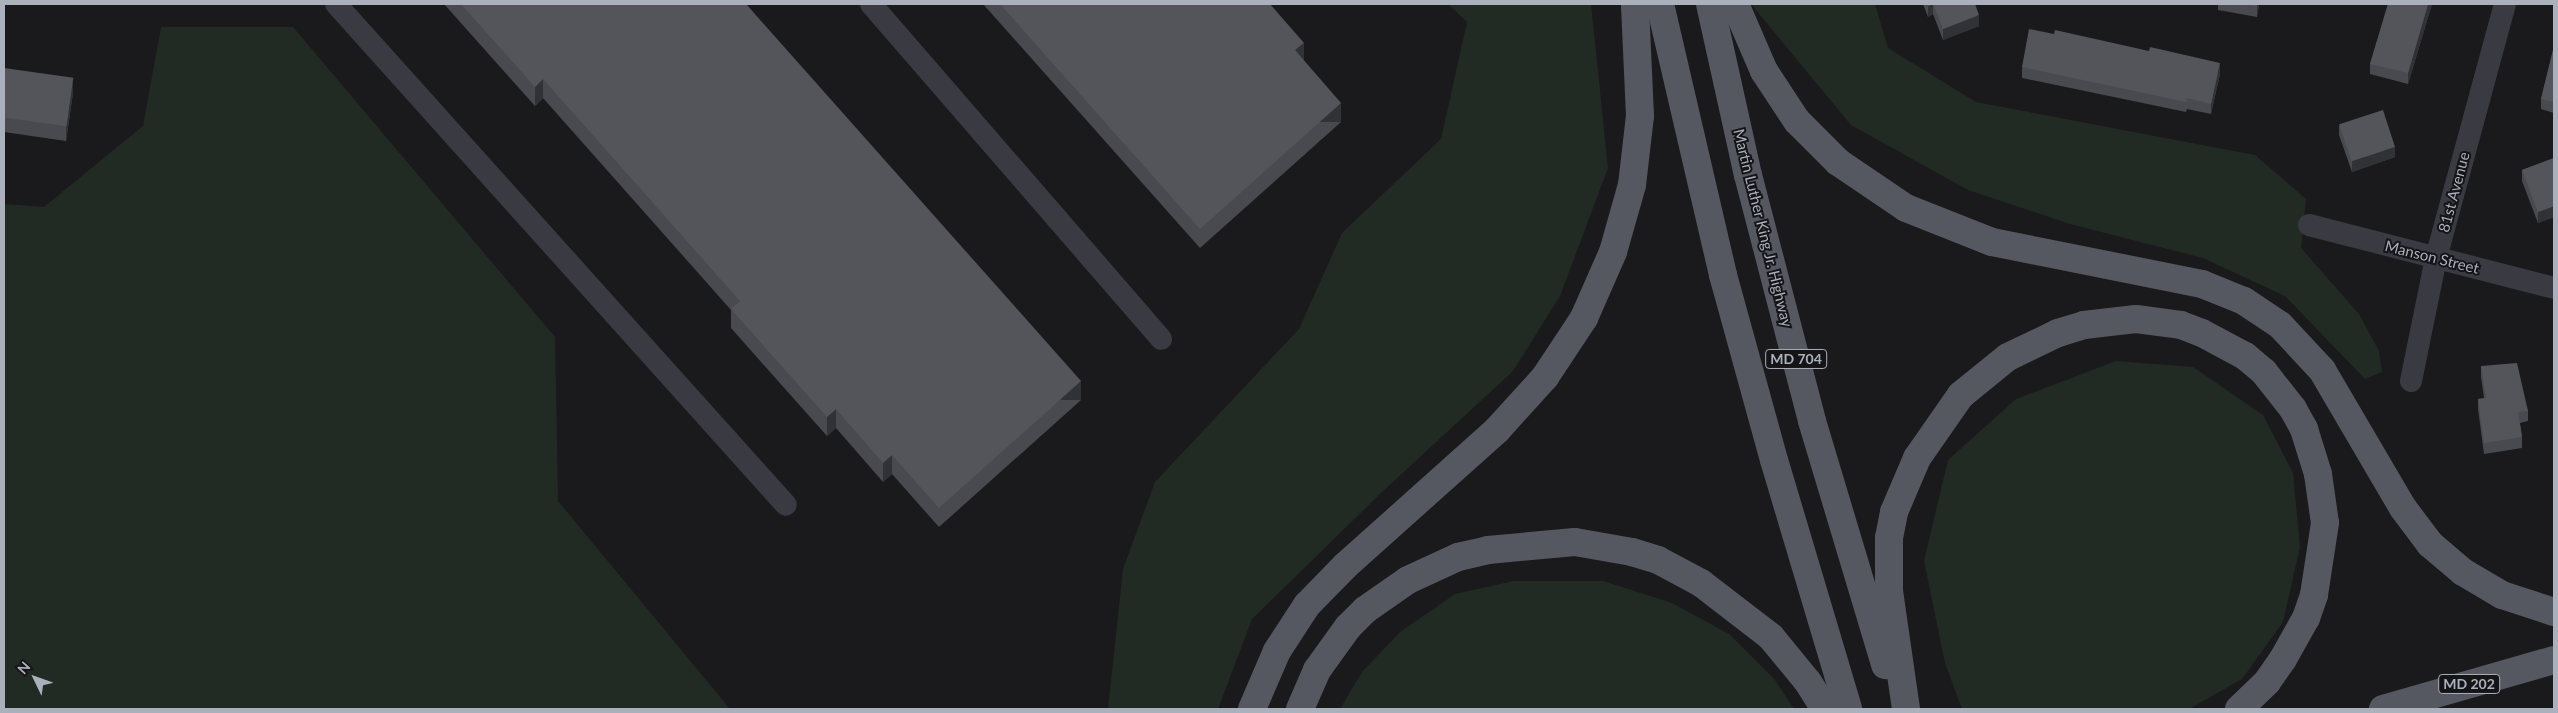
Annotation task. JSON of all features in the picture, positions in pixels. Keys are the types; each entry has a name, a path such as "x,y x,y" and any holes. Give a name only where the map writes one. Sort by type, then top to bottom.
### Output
{"main road":[{"path":"1252,709 1277,651 1307,605 1345,566 1469,455 1524,402 1560,356 1584,318 1613,252 1632,185 1640,116 1635,4"},
{"name":"MD 704","path":"1660,4 1728,293 1774,460 1848,709"},
{"name":"Martin Luther King Jr. Highway","path":"1710,4 1748,174 1812,422 1899,709"},
{"path":"1735,4 1764,71 1797,121 1838,162 1906,208 1992,242 2202,284 2244,302 2280,325 2322,370 2403,508 2430,544 2462,572 2502,595 2554,612"},
{"path":"1906,709 1891,607 1888,547 1894,512 1917,458 1961,395 2008,357 2058,333 2084,325 2136,319 2181,325 2202,333 2245,356 2264,372 2296,416 2318,474 2325,522 2314,595 2306,618 2284,659 2267,682 2239,709"},
{"path":"1300,709 1317,670 1348,627 1365,610 1408,580 1458,557 1488,550 1575,542 1632,552 1658,560 1709,588 1771,637 1808,682 1825,709"},
{"name":"MD 202","path":"2383,709 2554,660"}],"street":[{"path":"336,4 786,505"},
{"path":"870,4 1161,339"},
{"name":"81st Avenue","path":"2410,382 2436,258 2505,4"},
{"name":"Manson Street","path":"2309,225 2554,288"}],"shaded area":[{"path":"1448,4 1591,4 1608,168 1560,296 1513,371 1383,491 1252,619 1218,709 1108,709 1123,569 1155,482 1299,329 1342,233 1441,139 1467,22"},
{"path":"1751,4 1875,4 1888,48 1976,102 2255,155 2306,199 2301,248 2359,314 2379,351 2382,372 2365,379 2285,296 2203,258 2070,224 1968,190 1851,125"},
{"path":"161,27 293,27 555,337 558,501 730,709 4,709 4,204 44,207 143,126"},
{"path":"2116,361 2193,367 2263,415 2293,473 2300,547 2283,622 2242,679 2189,709 1962,709 1945,663 1924,561 1948,460 2016,399"},
{"path":"1514,581 1603,581 1672,603 1729,634 1775,680 1794,709 1340,709 1362,672 1400,632 1455,594"}],"building":[{"path":"461,4 746,4 1081,381 939,508 892,455 883,463 836,409 827,417 731,309 740,301 543,79 535,87"},
{"path":"1000,4 1270,4 1304,43 1295,50 1341,103 1200,229"},
{"path":"1933,4 1975,4 1979,15 1943,29"},
{"path":"2241,4 2257,4 2257,6"},
{"path":"2388,4 2428,4 2408,73 2370,64"},
{"path":"2029,29 2054,34 2055,30 2149,51 2150,47 2220,63 2211,104 2187,98 2186,102 2022,67"},
{"path":"2554,46 2554,102 2541,99"},
{"path":"4,68 73,78 66,126 4,117"},
{"path":"2383,110 2395,147 2351,161 2339,124"},
{"path":"2554,158 2554,206 2538,212 2522,170"},
{"path":"2517,363 2528,411 2518,412 2522,437 2484,443 2478,399 2486,398 2481,366"}]}
